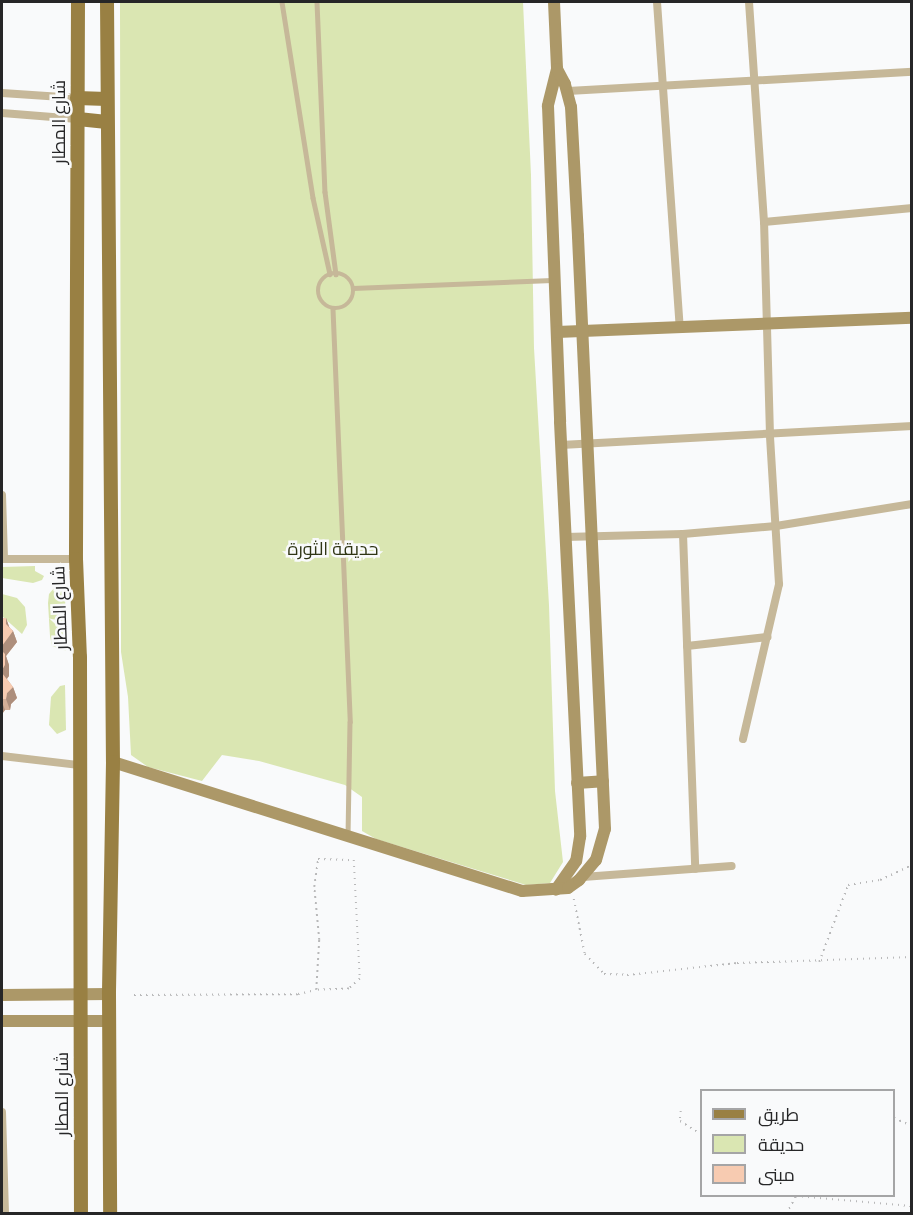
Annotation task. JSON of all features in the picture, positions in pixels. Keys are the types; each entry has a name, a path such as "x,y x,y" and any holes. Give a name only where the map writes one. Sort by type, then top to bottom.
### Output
{"main road":[{"name":"شارع المطار","path":"78,2 76,559 81,1214"},
{"path":"107,2 113,762 109,994 110,1214"},
{"path":"77,98 107,99"},
{"path":"78,119 107,122"}],"street":[{"path":"554,2 557,69 548,106 565,537 580,837 576,861 556,890"},
{"path":"657,2 680,328"},
{"path":"743,739 780,584 770,435 764,222 748,2"},
{"path":"113,762 511,889 533,892 556,890 572,886 586,873 604,840 603,781 568,91 557,69"},
{"path":"568,91 663,84 753,83 912,72"},
{"path":"2,93 77,98"},
{"path":"2,113 78,119"},
{"path":"764,222 912,208"},
{"path":"557,332 912,318"},
{"path":"561,445 912,426"},
{"path":"2,495 3,559 76,559"},
{"path":"565,537 683,534 776,526 912,504"},
{"path":"683,534 695,868"},
{"path":"687,646 767,637"},
{"path":"2,756 79,765"},
{"path":"577,783 603,781"},
{"path":"576,861 586,873"},
{"path":"586,873 732,866"},
{"path":"2,995 109,994"},
{"path":"2,1022 110,1021"},
{"path":"2,1112 5,1214"}],"lane":[{"path":"282,2 313,198 330,274"},
{"path":"317,2 325,192 336,274"},
{"path":"330,274 336,274 348,278 353,288 350,302 333,309 322,303 318,291 319,285 330,274"},
{"path":"353,288 555,280"},
{"path":"333,309 350,722 348,836"}],"path":[{"path":"134,995 298,994 316,990 349,989 360,979 354,860 318,859 314,887 319,940 316,990"},
{"path":"819,962 848,885 880,880 912,865"},
{"path":"572,886 585,954 603,974 627,975 737,963 819,962 912,957"},
{"path":"681,1112 680,1121 700,1134"},
{"path":"895,1118 912,1126"},
{"path":"786,1214 795,1197"},
{"path":"808,1197 912,1206"}],"green space":[{"name":"حديقة الثورة","path":"120,2 523,2 531,175 534,348 549,605 555,791 563,862 550,883 526,885 376,839 362,831 362,797 345,785 259,761 222,755 202,781 148,767 131,755 128,697 121,652"},
{"path":"35,566 35,571 44,576 42,580 33,583 2,578 2,567"},
{"path":"55,587 65,589 66,651 52,646 50,636 48,603 49,594"},
{"path":"2,594 17,598 25,607 27,625 22,634 2,616"},
{"path":"65,685 66,730 57,734 49,725 51,697 60,686"}],"building":[{"path":"2,618 6,618 6,624 13,631 2,646"},
{"path":"2,651 5,654 5,665 2,670"},
{"path":"2,673 13,687 7,693 6,699 2,699"}]}
